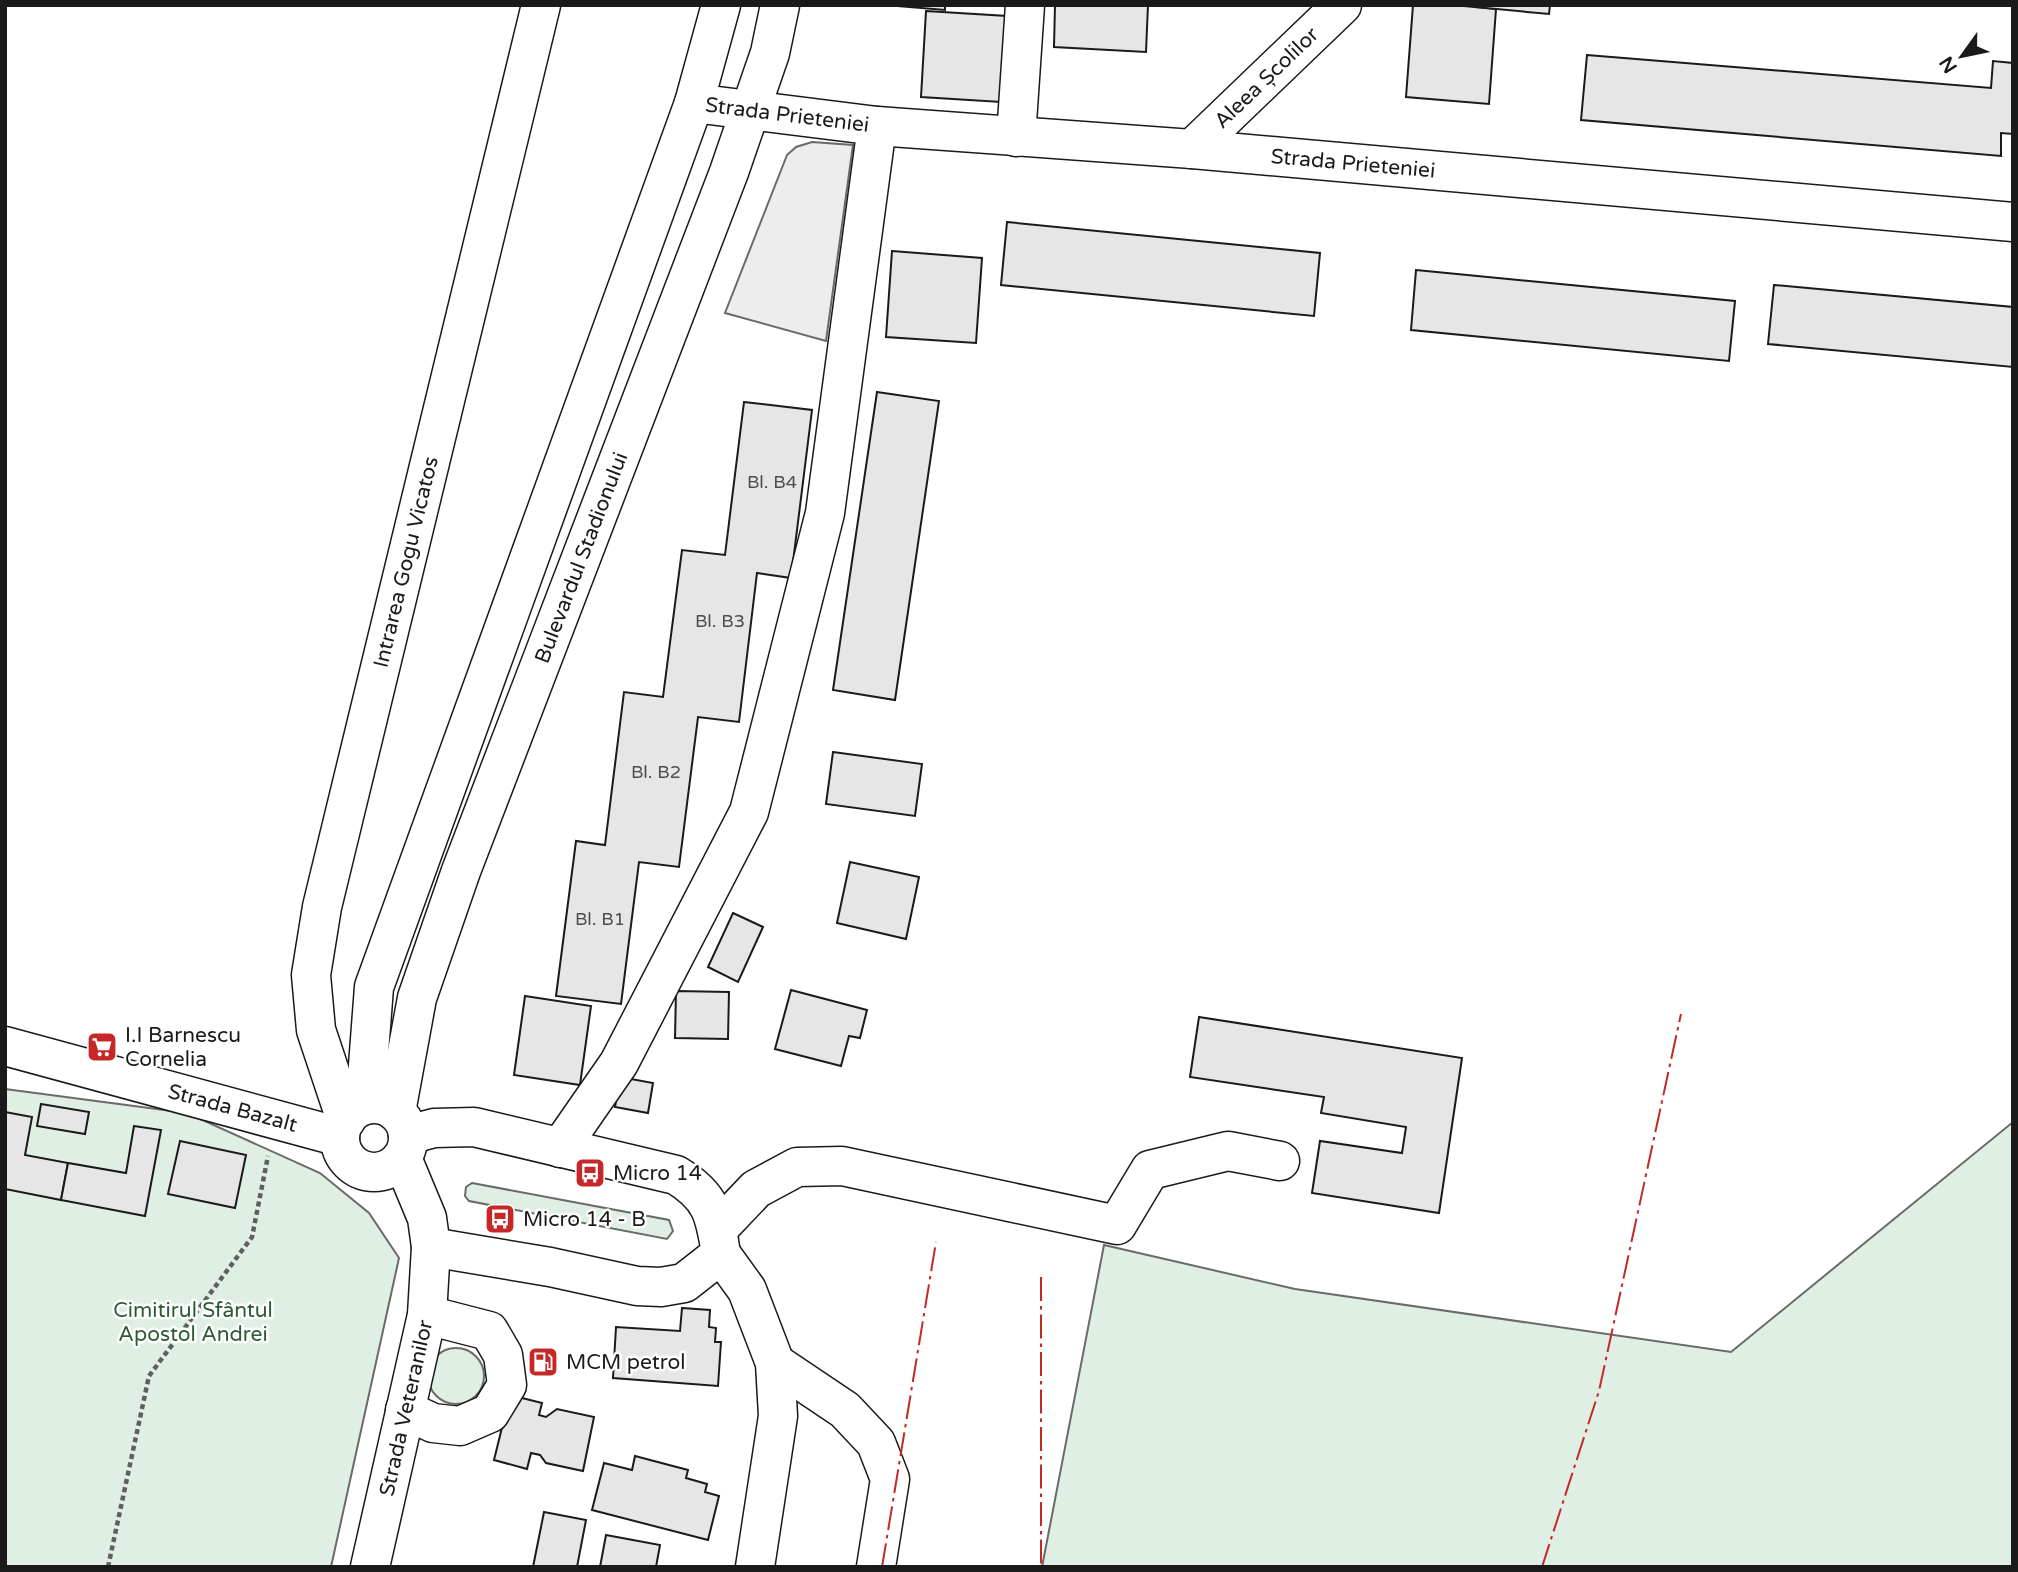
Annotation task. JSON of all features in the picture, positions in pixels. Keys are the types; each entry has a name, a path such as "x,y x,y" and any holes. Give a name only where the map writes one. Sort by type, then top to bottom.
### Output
{"street":[{"name":"Intrarea Gogu Vicatos","path":"377,1134 316,1030 311,975 322,907 541,5"},
{"path":"721,5 694,103 374,987 377,1134 400,1195 431,1247 550,1267 637,1286 661,1287 684,1283 719,1242 756,1189 797,1167 842,1166 1117,1225 1150,1170 1228,1151 1280,1161"},
{"name":"Bulevardul Stadionului","path":"377,1134 417,998 461,871 719,198 770,53 780,5"},
{"path":"1016,137 1025,5"},
{"name":"Aleea Școlilor","path":"1192,149 1342,5"},
{"name":"Strada Prieteniei","path":"694,103 877,126 1192,149 2013,222"},
{"path":"560,1148 619,1063 749,812 825,513 877,126"},
{"name":"Strada Bazalt","path":"5,1046 275,1120 377,1134"},
{"path":"377,1134 433,1128 474,1128 676,1175 695,1186 710,1206 719,1242 747,1290 775,1363 778,1416 755,1567"},
{"name":"Strada Veteranilor","path":"370,1567 427,1315 431,1247"},
{"path":"405,1410 433,1423 460,1426 490,1413 507,1385 503,1355 489,1331 427,1315"},
{"path":"775,1363 845,1410 876,1443 890,1479 876,1567"}],"path":[{"path":"108,1567 149,1376 251,1237 275,1120"}],"green space":[{"name":"Cimitirul Sfântul Apostol Andrei","path":"5,1089 187,1113 320,1173 369,1213 399,1258 331,1567 5,1567"},
{"path":"2013,1122 2013,1567 1042,1567 1104,1245 1295,1289 1731,1352"},
{"path":"472,1183 669,1220 673,1231 667,1239 469,1201 465,1196 466,1187"},
{"path":"456,1348 467,1350 476,1356 482,1365 482,1387 476,1396 467,1402 456,1404 445,1402 436,1396 430,1387 428,1376 430,1365 436,1356 445,1350"}],"shaded area":[{"path":"812,142 853,145 826,341 725,313 787,155 796,147"}],"building":[{"path":"885,5 945,5 945,10"},
{"path":"1055,5 1148,5 1146,52 1054,47"},
{"path":"1413,5 1496,9 1489,104 1406,97"},
{"path":"1550,5 1549,14 1475,7"},
{"path":"926,11 1007,16 1001,102 921,97"},
{"path":"1587,55 1991,88 1993,61 2013,63 2013,134 2001,133 2001,156 1581,120"},
{"path":"1007,222 1320,253 1314,316 1001,285"},
{"path":"892,251 982,258 976,343 886,337"},
{"path":"1416,270 1735,301 1729,361 1411,330"},
{"path":"1774,285 2013,307 2013,367 1768,344"},
{"path":"877,392 939,401 895,700 833,690"},
{"path":"744,402 812,410 791,578 757,573 739,722 698,717 679,867 639,862 621,1004 556,996 576,841 605,845 624,692 663,697 682,550 725,555"},
{"path":"833,752 922,764 915,816 826,804"},
{"path":"850,862 919,877 906,939 837,923"},
{"path":"733,913 763,927 738,982 708,967"},
{"path":"791,990 867,1010 860,1038 849,1036 841,1066 775,1049"},
{"path":"676,991 729,992 728,1039 675,1038"},
{"path":"525,996 591,1006 580,1085 514,1075"},
{"path":"1199,1017 1462,1058 1439,1213 1312,1193 1320,1141 1402,1153 1406,1127 1321,1113 1324,1097 1190,1077"},
{"path":"620,1077 653,1083 648,1113 615,1107"},
{"path":"41,1104 89,1112 85,1134 37,1126"},
{"path":"5,1112 32,1117 25,1155 68,1163 61,1200 5,1189"},
{"path":"134,1126 161,1130 145,1216 61,1200 68,1163 126,1173"},
{"path":"180,1141 246,1155 235,1208 168,1194"},
{"path":"682,1308 710,1310 709,1327 716,1328 715,1342 721,1342 718,1386 613,1378 616,1327 680,1331"},
{"path":"510,1395 542,1403 539,1415 546,1417 557,1409 594,1417 583,1471 546,1463 540,1455 531,1453 527,1469 494,1460"},
{"path":"635,1456 688,1470 686,1478 707,1484 705,1492 719,1496 708,1540 592,1510 604,1463 632,1470"},
{"path":"544,1512 586,1520 577,1567 533,1567"},
{"path":"606,1535 660,1545 656,1567 600,1567"}],"power":[{"path":"1542,1567 1599,1391 1681,1014"},
{"path":"882,1567 936,1242"},
{"path":"1041,1277 1041,1567"}],"place":[{"name":"I.I Barnescu Cornelia","path":"102,1047"},
{"name":"Micro 14","path":"590,1173"},
{"name":"Micro 14 - B","path":"500,1219"},
{"name":"MCM petrol","path":"543,1362"}]}
